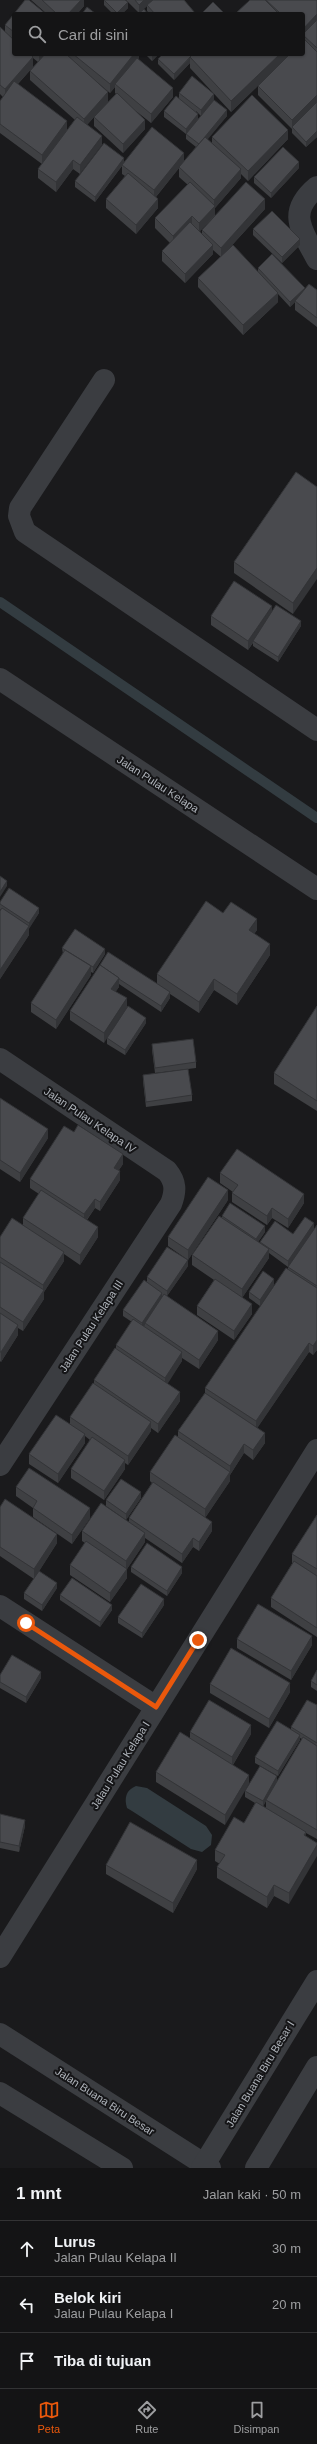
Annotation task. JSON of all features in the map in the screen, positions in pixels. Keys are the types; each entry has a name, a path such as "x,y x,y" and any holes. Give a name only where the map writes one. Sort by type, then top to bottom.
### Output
{"street":[{"path":"317,187 308,195 298,214 299,225 317,259"},
{"path":"104,380 20,508 19,516 25,532 317,730"},
{"name":"Jalan Pulau Kelapa","path":"0,679 317,889"},
{"name":"Jalan Pulau Kelapa IV","path":"0,1059 167,1172 173,1178 175,1186"},
{"name":"Jalan Pulau Kelapa III","path":"0,1465 171,1204 175,1186"},
{"name":"Jalau Pulau Kelapa I","path":"0,1957 317,1450"},
{"path":"0,1606 156,1707"},
{"name":"Jalan Buana Biru Besar I","path":"206,2167 317,1981"},
{"name":"Jalan Buana Biru Besar","path":"0,2034 206,2167"},
{"path":"256,2168 317,2067"},
{"path":"0,2093 122,2168"}],"shaded area":[{"path":"136,1786 147,1788 206,1826 212,1835 211,1845 202,1852 191,1849 127,1808 126,1798 128,1792"}],"building":[{"path":"25,0 29,0 44,12 15,12"},
{"path":"42,0 81,0 70,12 55,12"},
{"path":"104,0 125,0 128,2 118,12 116,12"},
{"path":"135,0 144,0 139,5"},
{"path":"153,0 184,0 194,12 153,12 147,5"},
{"path":"250,0 265,0 277,12 237,12"},
{"path":"266,0 317,0 317,14 305,27 305,12 279,12"},
{"path":"213,2 223,12 203,12"},
{"path":"87,7 93,12 83,12"},
{"path":"12,16 12,30 5,25"},
{"path":"317,20 317,48 305,37 305,32"},
{"path":"0,27 12,38 12,56 33,57 5,89 0,85"},
{"path":"305,40 317,52 317,95 292,120 258,86 288,56 305,56"},
{"path":"43,56 68,56 108,92 84,119 30,71"},
{"path":"75,56 132,56 110,84"},
{"path":"161,56 191,56 174,74 158,59"},
{"path":"191,56 278,56 231,101 190,57"},
{"path":"137,58 173,88 151,114 115,84"},
{"path":"192,76 214,94 201,110 179,93"},
{"path":"14,81 67,121 42,155 0,124 0,101"},
{"path":"117,93 145,120 123,144 94,117"},
{"path":"252,95 288,130 248,171 212,137"},
{"path":"176,96 198,114 186,129 164,111"},
{"path":"214,100 227,110 199,144 186,134"},
{"path":"317,102 317,131 306,142 292,127"},
{"path":"77,117 102,136 80,165 73,160 56,182 38,169"},
{"path":"152,127 184,153 154,190 122,165"},
{"path":"205,137 241,169 214,200 179,167"},
{"path":"104,143 124,158 95,197 75,181"},
{"path":"283,147 299,162 271,193 254,177"},
{"path":"128,173 158,199 136,225 106,199"},
{"path":"190,182 215,206 199,223 192,216 173,236 155,218"},
{"path":"246,182 265,199 221,248 202,230"},
{"path":"272,211 300,239 282,257 253,229"},
{"path":"190,222 213,245 185,274 162,251"},
{"path":"233,245 278,293 243,325 198,278"},
{"path":"272,254 305,288 290,302 258,268"},
{"path":"309,284 317,290 317,318 295,301"},
{"path":"296,472 317,487 317,568 293,603 234,562"},
{"path":"234,581 272,606 248,641 211,616"},
{"path":"276,605 301,621 278,657 253,641"},
{"path":"0,876 7,881 0,892"},
{"path":"9,888 39,908 29,923 0,904"},
{"path":"206,901 223,913 231,902 257,919 249,930 270,944 237,994 214,979 199,1002 157,974"},
{"path":"2,908 29,926 0,970 0,911"},
{"path":"75,929 105,949 93,967 62,948"},
{"path":"65,950 91,966 56,1020 31,1003"},
{"path":"108,952 170,992 161,1006 100,965"},
{"path":"100,965 119,978 111,989 127,998 104,1033 70,1011"},
{"path":"128,1006 146,1018 125,1050 107,1038"},
{"path":"317,1006 317,1101 274,1073"},
{"path":"193,1039 196,1062 155,1068 152,1044"},
{"path":"188,1069 192,1095 146,1102 143,1075"},
{"path":"0,1098 48,1129 20,1173 0,1160"},
{"path":"78,1125 123,1154 114,1168 120,1171 100,1202 95,1199 84,1214 30,1179 64,1126 74,1132"},
{"path":"237,1149 304,1194 288,1219 272,1208 267,1216 232,1193 238,1185 220,1173"},
{"path":"208,1177 228,1190 188,1250 168,1237"},
{"path":"41,1190 98,1227 80,1255 23,1218"},
{"path":"230,1203 265,1226 256,1239 222,1216"},
{"path":"219,1216 269,1249 242,1289 192,1255"},
{"path":"305,1217 314,1223 288,1261 260,1242 275,1221 293,1234"},
{"path":"12,1218 64,1252 43,1285 0,1257 0,1237"},
{"path":"317,1225 317,1286 288,1267"},
{"path":"167,1247 188,1260 167,1291 147,1277"},
{"path":"0,1262 44,1290 23,1322 0,1307"},
{"path":"286,1268 317,1288 317,1340 313,1346 309,1343 256,1421 205,1388"},
{"path":"263,1271 274,1279 260,1300 249,1292"},
{"path":"215,1279 252,1304 234,1331 197,1306"},
{"path":"144,1280 162,1293 142,1323 123,1310"},
{"path":"164,1294 218,1331 199,1360 145,1323"},
{"path":"0,1313 18,1325 1,1352 0,1352"},
{"path":"133,1319 182,1352 165,1378 116,1345"},
{"path":"115,1348 180,1392 158,1424 94,1380"},
{"path":"93,1383 151,1422 128,1456 70,1417"},
{"path":"205,1393 265,1433 253,1450 244,1444 230,1466 178,1431"},
{"path":"56,1415 85,1434 58,1474 29,1454"},
{"path":"175,1435 230,1472 205,1509 150,1472"},
{"path":"92,1437 125,1460 104,1491 71,1469"},
{"path":"29,1468 90,1508 72,1535 33,1508 37,1501 16,1487"},
{"path":"121,1479 141,1492 126,1514 106,1500"},
{"path":"153,1482 212,1522 199,1542 193,1538 182,1554 129,1518"},
{"path":"5,1499 57,1534 34,1569 0,1547 0,1507"},
{"path":"101,1503 145,1533 126,1561 82,1531"},
{"path":"317,1515 317,1569 292,1554"},
{"path":"86,1541 127,1569 110,1593 70,1565"},
{"path":"147,1543 182,1567 167,1591 131,1567"},
{"path":"294,1561 317,1576 317,1628 271,1598"},
{"path":"39,1571 57,1583 42,1605 24,1593"},
{"path":"72,1578 112,1605 100,1622 60,1595"},
{"path":"141,1584 164,1599 142,1633 118,1617"},
{"path":"258,1604 312,1636 291,1671 237,1639"},
{"path":"231,1648 290,1683 269,1719 210,1684"},
{"path":"12,1655 41,1672 26,1697 0,1682 0,1675"},
{"path":"317,1670 317,1685 311,1681"},
{"path":"209,1700 251,1725 232,1757 190,1732"},
{"path":"307,1700 317,1705 317,1743 291,1727"},
{"path":"277,1721 300,1735 278,1771 255,1757"},
{"path":"180,1732 249,1775 225,1815 156,1772"},
{"path":"303,1737 317,1746 317,1830 266,1800"},
{"path":"260,1766 277,1776 263,1801 245,1791"},
{"path":"256,1802 306,1832 304,1835 317,1843 289,1893 274,1885 267,1897 217,1867 225,1855 215,1850 234,1817 244,1823"},
{"path":"0,1814 25,1820 19,1846 0,1842"},
{"path":"130,1822 197,1860 173,1903 106,1865"}],"waterway":[{"path":"0,602 317,818"}],"route":[{"path":"26,1623 156,1707 198,1640"}]}
